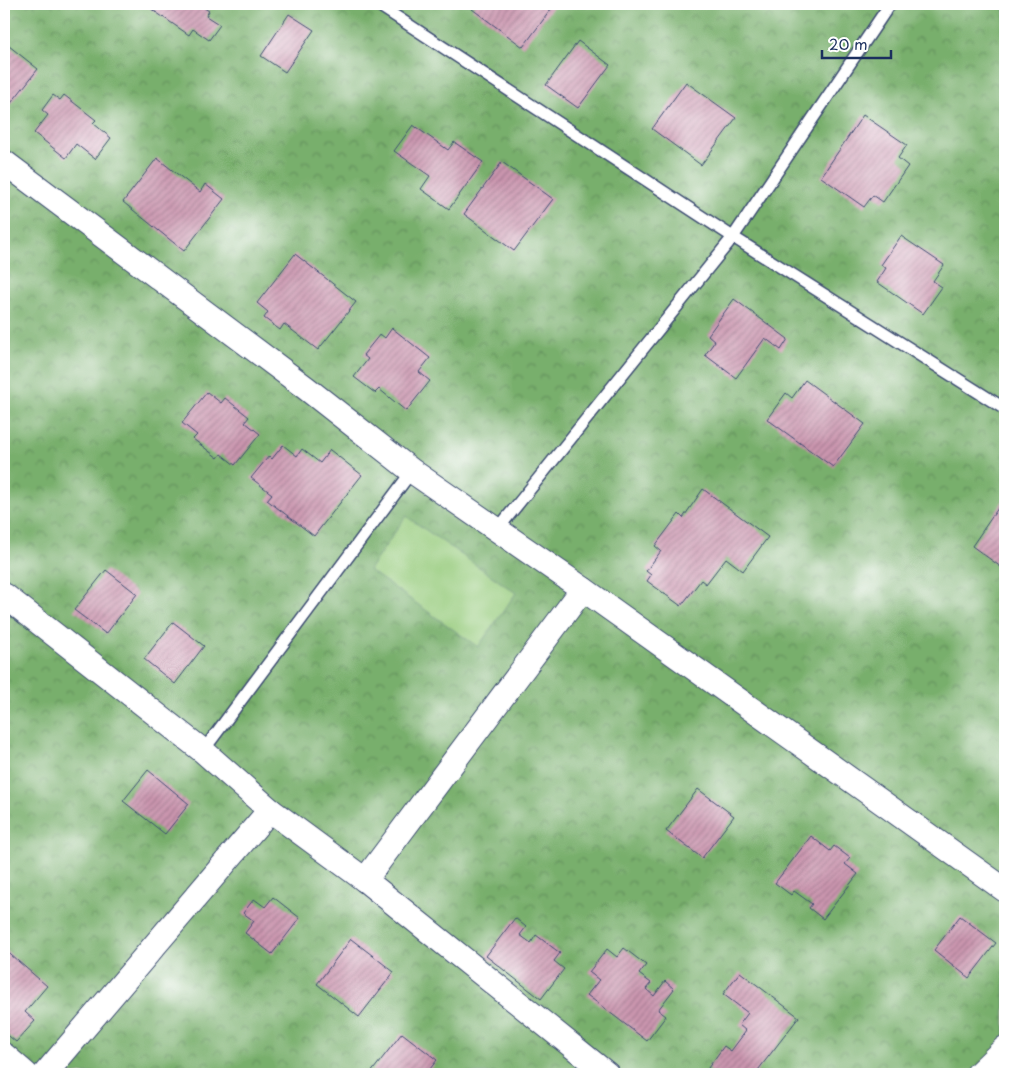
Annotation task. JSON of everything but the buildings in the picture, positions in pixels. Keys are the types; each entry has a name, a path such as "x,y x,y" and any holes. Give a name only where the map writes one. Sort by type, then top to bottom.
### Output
{"street":[{"path":"4,162 306,388 412,471 583,589 1005,890"},
{"path":"365,880 583,589"},
{"path":"4,594 203,751 270,810 365,880 608,1074"},
{"path":"45,1074 270,810"},
{"path":"978,1074 1005,1048"},
{"path":"4,1055 26,1074"}],"lane":[{"path":"377,4 733,237 1005,409"},
{"path":"497,530 733,237 890,4"},
{"path":"203,751 412,471"}],"green space":[{"path":"4,4 1005,4 1005,1074 4,1074"},
{"path":"406,516 516,593 478,647 369,570"}]}
